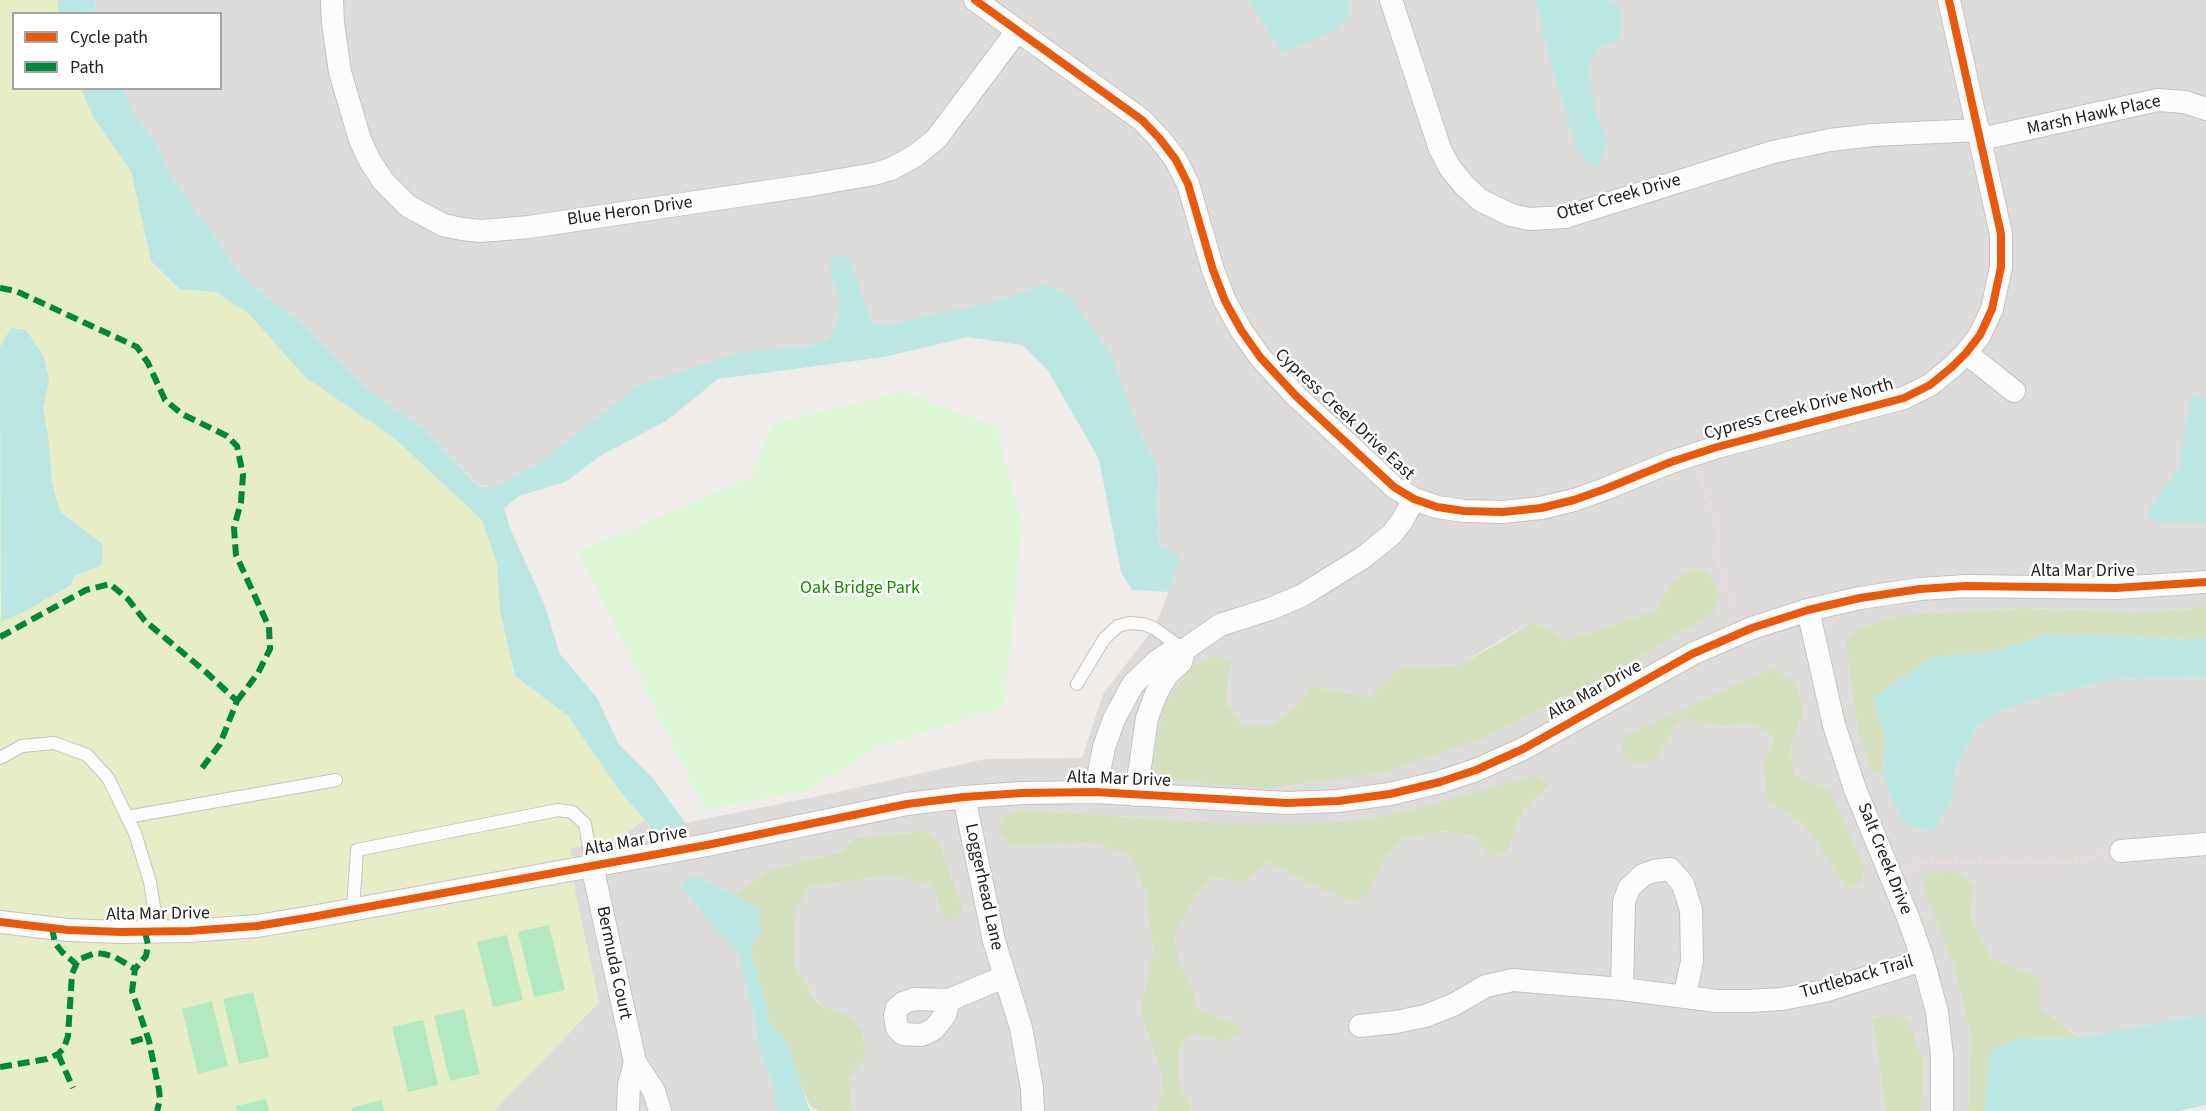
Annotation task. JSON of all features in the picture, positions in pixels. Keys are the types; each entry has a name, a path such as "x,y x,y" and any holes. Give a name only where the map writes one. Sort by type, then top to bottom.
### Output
{"street":[{"name":"Blue Heron Drive","path":"332,0 340,72 360,140 370,161 383,181 408,206 442,225 481,231 529,227 800,187 891,169 915,156 936,139 1017,31"},
{"name":"Cypress Creek Drive East","path":"975,0 1142,120 1160,139 1176,160 1188,184 1213,270 1225,301 1241,330 1260,357 1296,396 1394,487 1414,499"},
{"name":"Otter Creek Drive","path":"1391,0 1440,149 1450,168 1480,200 1511,215 1529,219 1565,217 1773,152 1830,140 1873,135 1980,135"},
{"name":"Cypress Creek Drive North","path":"1414,499 1437,507 1464,511 1503,512 1541,508 1574,500 1691,456 1904,398 1930,385 1952,367 1980,334 1992,309 2001,267 2000,224 1949,0"},
{"name":"Marsh Hawk Place","path":"1980,135 2158,100 2186,102 2206,109"},
{"path":"1966,353 2014,391"},
{"path":"1095,792 1104,747 1113,719 1133,684 1172,651 1184,650 1220,626 1301,596 1364,557 1392,534 1414,499"},
{"name":"Alta Mar Drive","path":"0,922 68,930 121,932 257,926 707,844 907,804 964,797 1095,792 1287,803 1338,801 1390,794 1440,782 1476,770 1523,749 1692,654 1744,632 1808,610 1860,598 1943,588 2116,588 2206,582"},
{"name":"Salt Creek Drive","path":"1808,610 1834,725 1855,789 1923,960 1937,1012 1942,1056 1942,1111"},
{"path":"1136,795 1147,718 1156,694 1166,676 1181,662 1184,650"},
{"name":"Loggerhead Lane","path":"964,797 986,907 1004,977 1022,1028 1032,1088 1033,1111"},
{"path":"2121,851 2206,844"},
{"name":"Bermuda Court","path":"591,865 635,1062 654,1091 660,1111"},
{"path":"1622,989 1624,902 1629,888 1643,875 1670,869 1683,884 1691,910 1692,962 1684,997"},
{"name":"Turtleback Trail","path":"1360,1026 1425,1016 1453,1005 1499,981 1513,980 1622,989 1738,1001 1782,999 1824,991 1923,960"},
{"path":"949,1000 1004,977"},
{"name":"Bermuda Court","path":"628,1111 629,1085 635,1062"}],"lane":[{"path":"1077,684 1104,639 1118,626 1130,623 1154,628 1184,650"},
{"path":"0,758 22,746 54,743 87,755 108,778 135,833 150,882 158,932"},
{"path":"127,817 336,780"},
{"path":"353,910 357,850 558,810 572,812 585,824 591,865"}],"path":[{"path":"1691,456 1719,528 1717,558 1744,632"},
{"path":"1888,869 1933,862 2062,862 2121,851"}],"shaded area":[{"path":"94,0 2206,0 2206,607 2147,612 2023,608 1901,615 1871,770 1883,773 1892,801 1952,799 1955,770 1977,727 2000,712 2048,695 2110,680 2206,677 2206,1014 2080,1038 2040,1007 2040,978 1992,959 1970,917 1954,966 1971,1037 1968,1111 1921,1111 1924,1062 1888,1015 1872,1018 1886,1111 1192,1111 1180,1087 1179,1050 1191,1033 1223,1042 1238,1024 1197,1009 1191,983 1180,964 1174,938 1196,895 1213,878 1245,882 1267,862 1313,885 1368,895 1384,860 1405,838 1444,831 1474,836 1490,857 1507,852 1523,810 1549,786 1397,814 1337,822 1238,824 1022,810 1001,818 1013,846 1093,843 1129,854 1146,895 1155,950 1140,1010 1163,1079 1157,1111 852,1111 849,1079 865,1059 844,1013 820,1005 794,964 796,909 811,886 888,876 928,883 935,892 944,920 962,907 939,841 922,831 854,838 841,852 772,869 733,895 698,876 682,888 711,924 737,951 752,1008 760,1053 773,1085 777,1111 494,1111 599,1002 575,892 570,848 617,840 644,820 653,830 681,830 685,823 985,759 1082,758 1103,694 1154,628 1169,592 1179,557 1160,547 1157,508 1159,469 1137,426 1043,284 1002,300 887,326 871,323 851,262 842,254 830,273 839,300 837,325 826,341 801,348 745,351 580,433 542,461 494,488 478,485 423,428 367,389 298,320 244,279 171,175 155,140 135,115 122,90 222,90 222,12 96,12","holes":["1671,583 1713,614 1615,671 1488,736 1152,766 1230,679 1226,702 1242,725 1273,725 1303,700 1312,686 1369,697 1400,668 1459,665 1531,622 1552,630 1565,641 1656,610","1795,683 1804,710 1790,750 1796,775 1830,790 1848,888 1803,824 1767,801 1763,764 1775,738 1748,722 1724,727 1686,719 1675,726 1624,736"]}],"green space":[{"path":"0,0 58,0 58,12 12,12 12,90 81,90 93,117 131,171 151,261 180,289 216,292 249,314 306,378 393,437 482,520 497,564 500,611 515,676 568,716 620,791 644,820 617,840 570,848 575,892 599,1002 494,1111 0,1111"},
{"name":"Oak Bridge Park","path":"903,392 996,427 1022,526 1004,707 879,746 805,791 704,809 578,552 750,478 774,423"},
{"path":"1695,568 1708,572 1720,595 1713,614 1615,671 1488,736 1383,773 1267,788 1161,780 1152,766 1164,706 1192,666 1217,655 1231,661 1226,702 1242,725 1273,725 1303,700 1311,686 1369,697 1400,668 1459,665 1531,622 1552,630 1565,641 1656,610 1671,583"},
{"path":"2206,607 2206,638 2193,640 2050,633 1988,653 1933,657 1873,697 1885,742 1883,773 1872,771 1859,734 1846,643 1857,629 1901,615 2023,608 2147,612"},
{"path":"1773,668 1795,683 1804,710 1790,750 1796,775 1830,790 1865,869 1860,882 1848,889 1803,824 1767,801 1763,764 1775,738 1748,722 1724,727 1686,719 1675,726 1656,759 1635,764 1622,755 1624,736"},
{"path":"1536,775 1549,786 1523,810 1507,852 1490,857 1474,836 1444,831 1405,838 1384,860 1368,895 1352,901 1267,862 1245,882 1213,878 1196,895 1174,938 1180,964 1191,983 1197,1009 1238,1024 1242,1033 1223,1042 1191,1033 1179,1050 1180,1087 1192,1111 1157,1111 1163,1079 1140,1010 1154,950 1146,895 1129,854 1093,843 1013,846 1000,833 1001,818 1021,810 1238,824 1337,822 1397,814"},
{"path":"923,831 939,841 962,907 958,920 944,920 935,892 928,883 888,876 811,886 796,909 794,964 819,1005 844,1013 862,1030 865,1059 849,1079 852,1111 819,1111 810,1106 792,1062 787,1042 769,1022 766,1003 750,949 761,932 733,895 772,869 841,852 854,838"},
{"path":"1957,872 1972,886 1970,917 1992,959 2040,978 2040,1007 2079,1038 2016,1039 1986,1091 1984,1111 1968,1111 1971,1037 1954,966 1922,885 1929,873"},
{"path":"549,925 565,990 534,997 518,932"},
{"path":"507,935 523,1000 493,1007 477,942"},
{"path":"253,992 269,1057 239,1064 223,999"},
{"path":"212,1001 228,1066 198,1074 182,1009"},
{"path":"464,1009 480,1074 450,1081 434,1016"},
{"path":"1888,1015 1907,1018 1924,1063 1921,1111 1886,1111 1872,1018"},
{"path":"423,1020 438,1085 408,1092 392,1027"},
{"path":"266,1099 269,1111 237,1111 236,1106"},
{"path":"382,1100 384,1111 352,1111 351,1108"}],"water":[{"path":"58,0 94,0 96,12 58,12"},
{"path":"1248,0 1347,0 1348,17 1334,32 1282,52"},
{"path":"1535,0 1609,0 1622,10 1620,38 1599,48 1588,65 1596,112 1608,140 1597,169 1577,149 1553,72"},
{"path":"81,90 122,90 135,115 155,140 171,175 244,279 298,320 367,389 423,428 478,486 494,488 542,461 637,386 745,351 801,348 826,341 837,325 839,300 830,273 831,257 842,254 851,262 872,323 887,325 1002,300 1043,284 1071,297 1114,360 1137,426 1159,469 1157,508 1160,546 1180,556 1169,592 1132,590 1121,572 1099,459 1047,369 1022,345 968,337 884,357 718,379 666,421 603,454 565,482 519,496 504,508 510,528 544,604 560,654 597,698 618,743 653,778 685,823 682,830 660,832 653,830 620,791 568,716 515,676 500,611 497,564 482,520 393,437 306,378 249,314 216,292 180,289 151,261 131,171 93,117"},
{"path":"11,328 26,330 43,355 49,380 43,409 48,433 52,481 60,512 103,544 102,565 74,576 71,585 20,614 1,622 0,347"},
{"path":"2191,396 2199,396 2206,400 2206,522 2160,523 2149,518 2149,510 2178,469"},
{"path":"2050,633 2193,640 2206,638 2206,677 2110,680 2048,695 2000,712 1977,727 1955,770 1952,799 1933,832 1905,824 1892,801 1883,773 1885,742 1873,697 1933,657 1988,653"},
{"path":"698,876 759,909 761,932 750,949 769,1021 787,1042 810,1111 777,1111 773,1085 760,1053 752,1008 737,951 711,924 682,888 683,881"},
{"path":"2206,1014 2206,1105 2178,1111 1984,1111 1990,1051 2016,1039 2079,1038"}],"marked path":[{"path":"0,288 16,291 137,347 148,363 165,400 182,414 227,436 237,446 243,475 241,502 234,528 236,555 269,627 270,649 258,673 237,701"},
{"path":"0,637 86,590 110,584 128,599 145,621 237,701 220,744 199,772"},
{"path":"52,928 55,943 76,964"},
{"path":"145,932 148,945 146,956 135,969 132,991 149,1041 159,1090 160,1100 157,1111"},
{"path":"0,1067 47,1059 64,1048 68,1036 72,974 78,960 95,953 104,954 115,957 135,969"},
{"path":"131,1042 148,1037"},
{"path":"58,1054 73,1088"}],"cycle path":[{"path":"975,0 1142,120 1160,139 1176,160 1188,184 1213,270 1225,301 1241,330 1260,357 1296,396 1394,487 1414,499 1437,507 1464,511 1503,512 1541,508 1574,500 1671,462 1717,447 1904,398 1930,385 1966,353 1980,335 1992,309 2001,267 2001,234 1949,0"},
{"path":"0,922 68,930 121,932 189,931 257,926 707,845 907,804 964,797 1095,792 1287,803 1338,801 1390,794 1440,782 1476,770 1523,749 1692,654 1752,628 1808,610 1860,598 1920,589 1966,586 2116,588 2206,582"}]}
